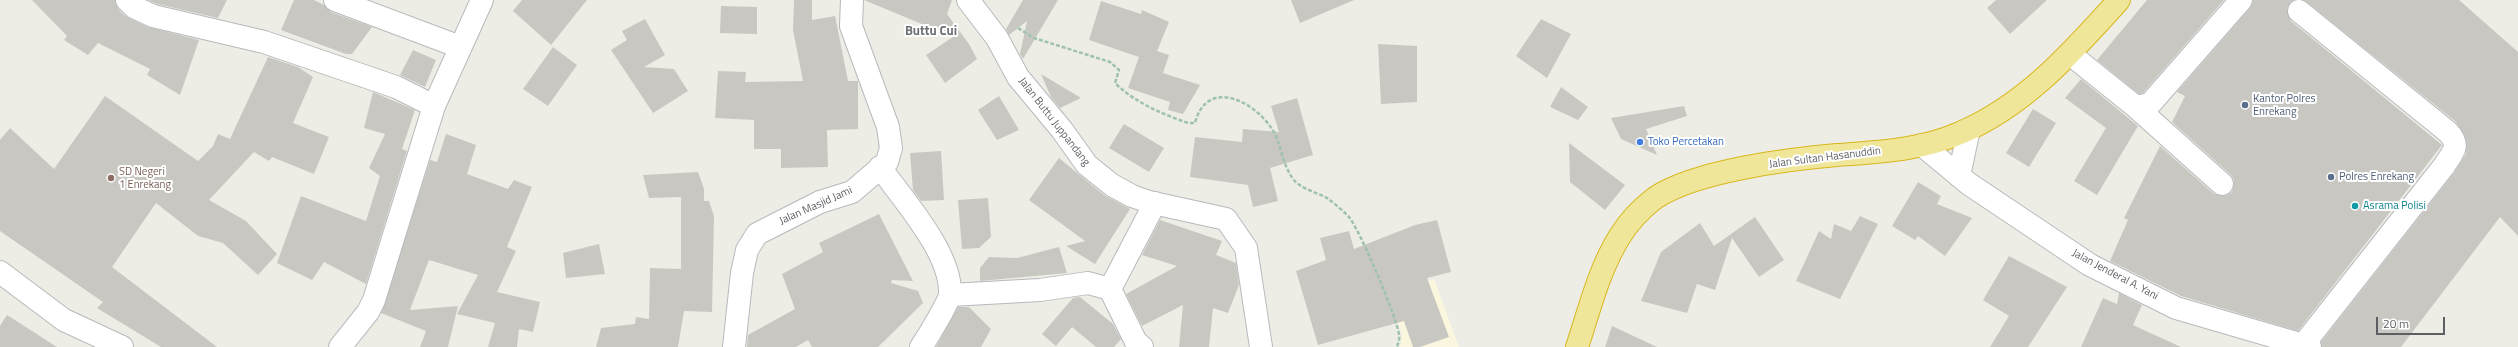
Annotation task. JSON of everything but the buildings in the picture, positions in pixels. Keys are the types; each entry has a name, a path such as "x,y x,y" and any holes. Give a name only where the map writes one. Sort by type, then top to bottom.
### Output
{"highway":[{"name":"Jalan Sultan Hasanuddin","path":"1577,347 1590,306 1619,237 1636,215 1656,198 1706,177 1730,171 1821,156 1880,152 1922,145 1969,129 2021,98 2070,54 2119,0"}],"street":[{"path":"127,0 134,7 153,16 264,42 396,87 434,106"},
{"path":"336,0 460,47"},
{"path":"340,347 368,312 374,300 434,106 482,0"},
{"name":"Jalan Masjid Jami","path":"734,347 742,273 747,250 757,234 820,202 852,192 886,162 891,148 888,127 851,26 852,0"},
{"name":"Jalan Buttu Juppandang","path":"968,0 997,38 1018,77 1062,130 1087,165 1112,185 1132,196 1155,203 1226,219 1238,232 1246,248 1261,347"},
{"path":"2136,107 2150,104 2241,0"},
{"path":"2299,11 2455,139 2455,147 2444,166 2307,346"},
{"path":"2070,54 2136,107 2222,184"},
{"path":"1959,176 1969,129"},
{"name":"Jalan Jenderal A. Yani","path":"1922,145 1959,176 2090,265 2176,308 2307,346"},
{"path":"880,167 933,239 946,268 950,295 921,347"},
{"path":"1110,289 1155,203"},
{"path":"0,272 64,320 122,347"},
{"path":"950,295 1040,290 1088,283 1110,289 1136,342 1142,347"}],"path":[{"path":"1015,26 1034,38 1110,62 1119,70 1115,83 1123,91 1148,106 1188,123 1195,123 1205,103 1215,96 1233,98 1256,111 1273,129 1282,160 1294,180 1327,198 1350,217 1390,308 1399,335 1397,347"}],"shaded area":[{"path":"1434,279 1459,347 1400,347 1402,334 1388,296"}],"place":[{"name":"Kantor Polres Enrekang","path":"2245,105"},
{"name":"Toko Percetakan","path":"1640,142"},
{"name":"Polres Enrekang","path":"2331,177"},
{"name":"SD Negeri 1 Enrekang","path":"111,178"},
{"name":"Asrama Polisi","path":"2355,206"}],"district":[{"name":"Buttu Cui","path":"931,32"}]}
